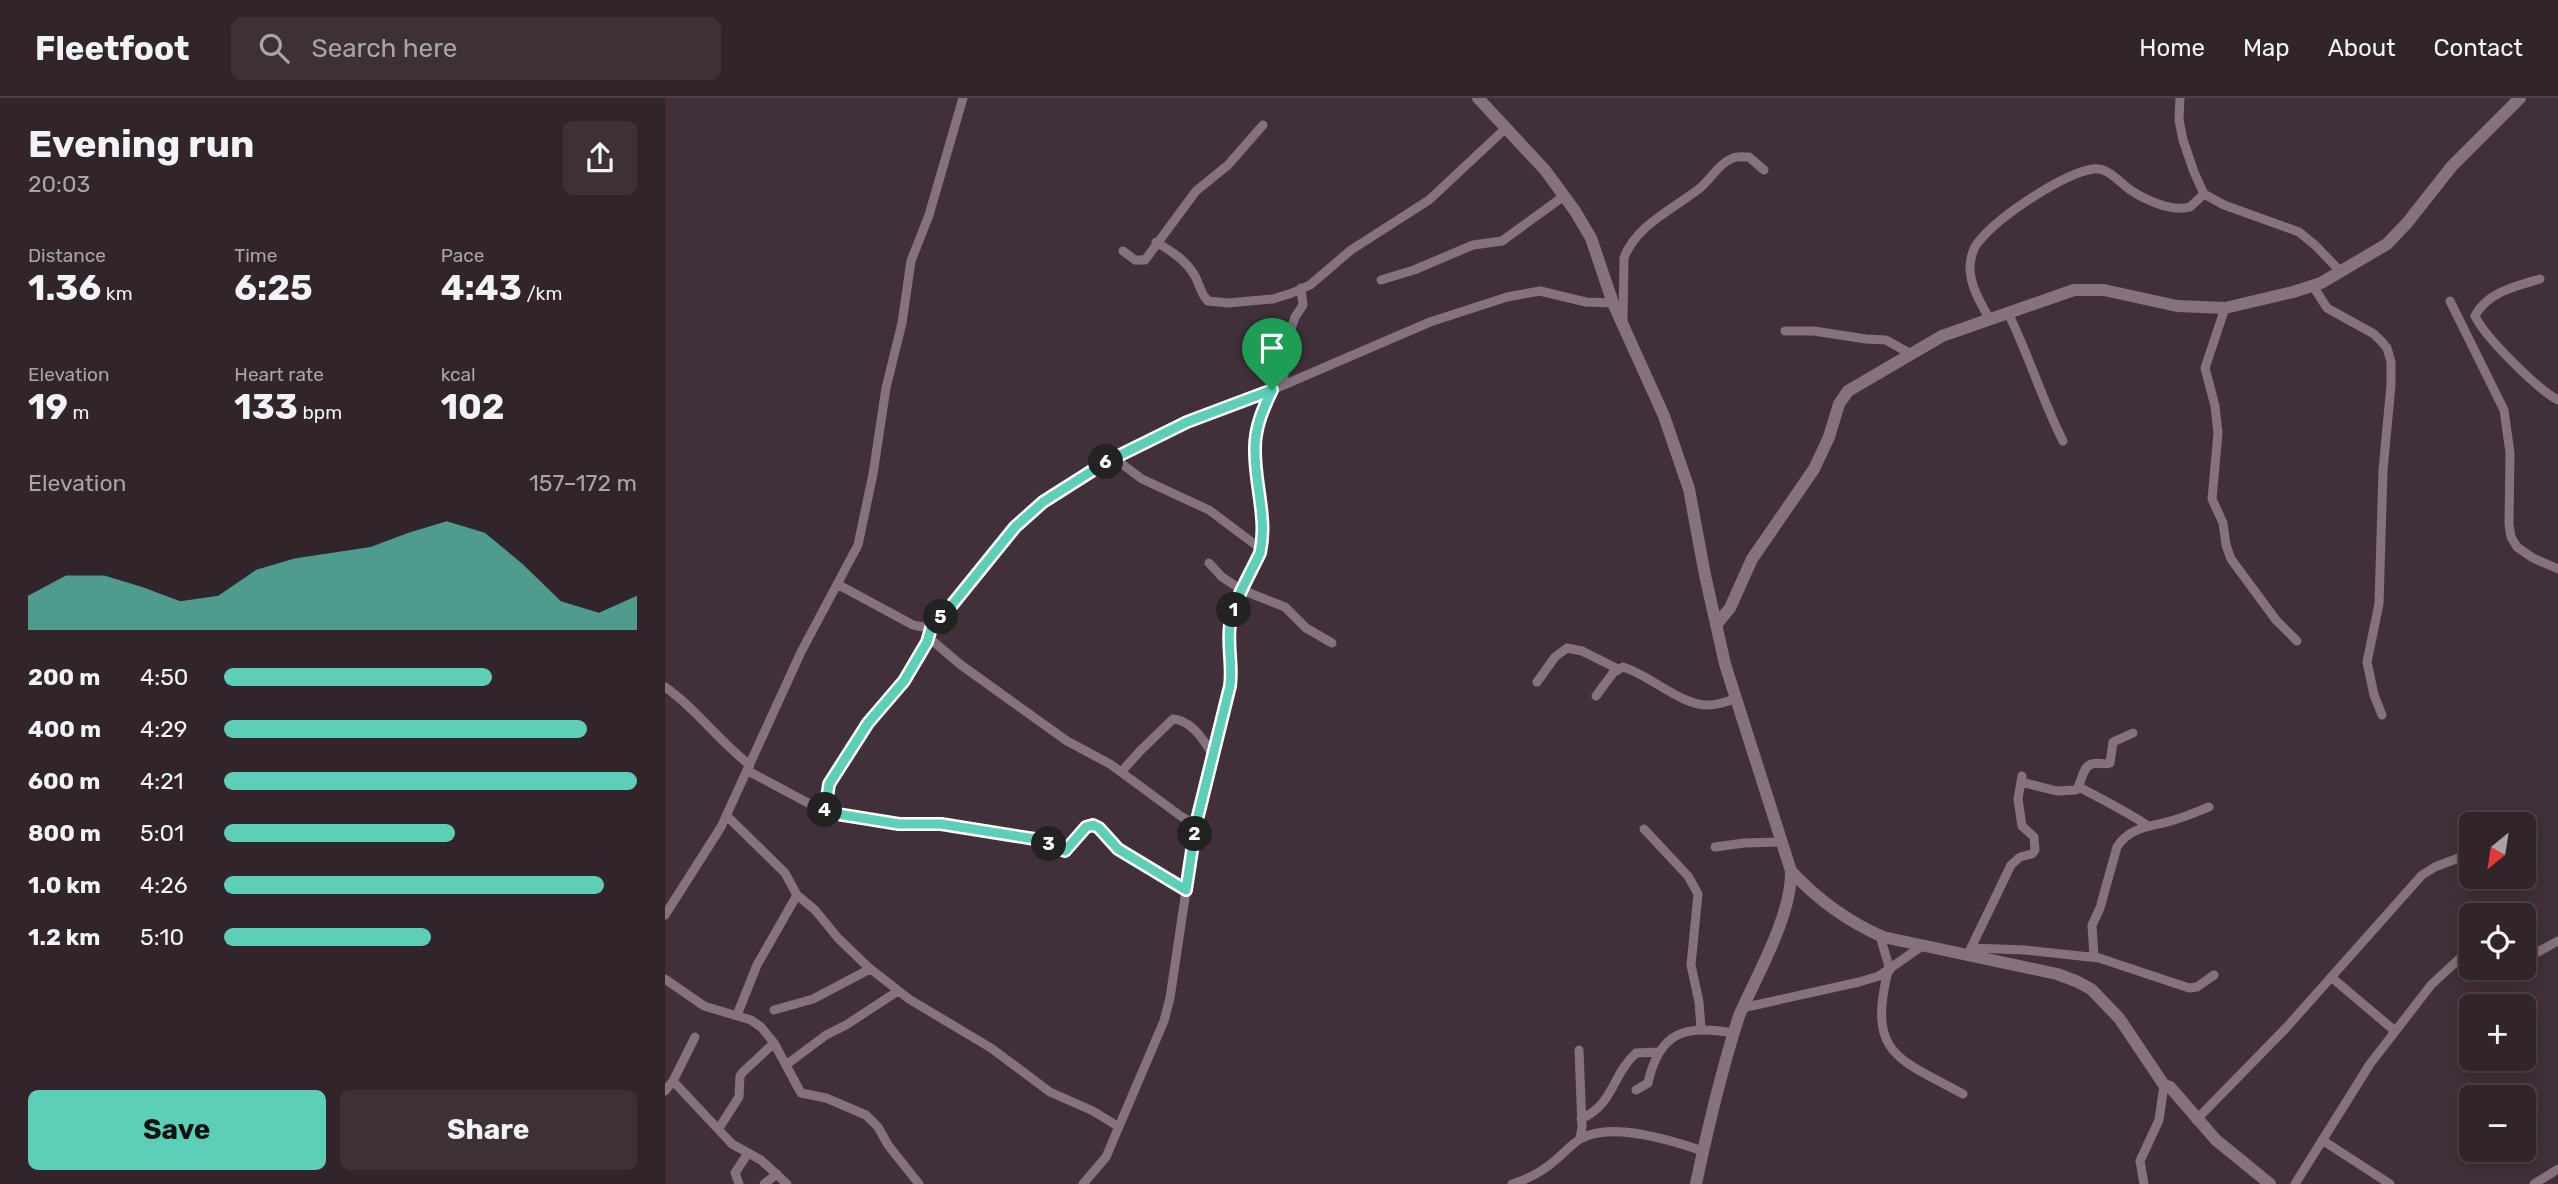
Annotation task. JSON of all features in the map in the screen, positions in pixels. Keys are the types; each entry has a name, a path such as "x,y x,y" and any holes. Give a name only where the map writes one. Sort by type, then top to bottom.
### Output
{"street":[{"path":"665,915 727,816 801,652 852,558 864,524 886,388 902,323 911,261 929,215 963,98"},
{"path":"1478,98 1545,170 1591,238 1613,303 1664,416 1689,489 1716,625 1735,699 1791,871 1791,888 1783,914 1733,1033 1715,1093 1696,1184"},
{"path":"2180,98 2179,120 2183,140 2204,194 2224,205 2299,232 2340,271"},
{"path":"1716,625 1730,608 1759,548 1814,469 1842,399 1848,391 1943,336 2064,292 2104,290 2177,306 2225,307 2313,286 2387,244 2452,166 2520,98"},
{"path":"1123,251 1135,260 1143,261 1196,191 1228,164 1263,125"},
{"path":"1156,243 1186,264 1208,301 1228,303 1273,299 1310,285 1351,250 1429,200 1506,128"},
{"path":"1623,325 1624,258 1641,234 1733,158 1749,157 1764,170"},
{"path":"1990,320 1976,293 1971,274 1970,265 1976,246 1993,226 2052,185 2094,169 2111,174 2142,197 2172,207 2190,208 2204,194"},
{"path":"1381,280 1414,270 1473,245 1502,241 1565,197"},
{"path":"2540,279 2498,294 2484,303 2475,316 2528,379 2558,400"},
{"path":"2313,286 2327,308 2374,334 2387,348 2391,362 2382,484 2379,604 2367,662 2374,695 2382,715"},
{"path":"1283,385 1287,341 1295,317 1303,304 1301,288"},
{"path":"825,812 829,784 868,723 904,681 932,625 947,611 1015,527 1043,502 1114,458 1187,422 1272,390 1430,322 1507,297 1540,291 1586,302 1613,303"},
{"path":"2450,301 2504,410 2511,453 2511,537 2525,553 2558,569"},
{"path":"2225,307 2205,368 2215,406 2218,433 2212,499 2223,523 2231,559 2276,620 2297,641"},
{"path":"2008,313 2063,441"},
{"path":"1785,331 1814,331 1865,340 1886,340 1911,354"},
{"path":"1083,1184 1106,1157 1164,1021 1170,998 1196,824 1232,674 1230,625 1242,590 1261,549 1263,526 1254,450 1256,430 1272,390"},
{"path":"1114,458 1142,479 1209,510 1261,549"},
{"path":"1209,563 1222,577 1242,590 1285,607 1306,628 1332,643"},
{"path":"837,584 913,625 932,625"},
{"path":"928,637 1067,741 1122,771 1182,817 1196,824"},
{"path":"1537,682 1555,657 1567,648 1582,651 1618,668 1623,667 1645,675 1664,689 1694,704 1709,705 1735,699"},
{"path":"1596,696 1605,681 1618,668"},
{"path":"665,687 680,698 749,768 825,812 899,824 941,824 1035,839 1065,851 1086,827 1093,825 1118,849 1186,890"},
{"path":"1122,771 1173,719 1185,723 1202,738 1213,756"},
{"path":"1970,951 2011,865 2035,850 2034,837 2022,826 2018,799 2021,779 2057,791 2070,792 2079,787 2087,767 2110,762 2112,743 2133,733"},
{"path":"2079,787 2148,826"},
{"path":"2094,957 2092,925 2100,908 2117,847 2123,838 2148,826 2209,807"},
{"path":"727,816 785,873 797,895 815,910 838,938 870,969 898,990 991,1048 1050,1092 1093,1111 1118,1127"},
{"path":"1644,829 1688,876 1698,894 1691,965 1702,1028"},
{"path":"1716,847 1781,842"},
{"path":"2196,1120 2286,1028 2422,875 2459,858"},
{"path":"1791,871 1807,888 1826,902 1880,936 1922,946 1970,951 2094,957 2189,988 2197,987 2214,975"},
{"path":"737,1016 757,965 797,895"},
{"path":"1880,936 1889,971 1881,1018 1882,1029 1891,1050 1919,1070 1963,1094"},
{"path":"2536,953 2558,941"},
{"path":"1742,1008 1859,982 1889,971 1922,946"},
{"path":"1970,951 2057,974 2091,989 2119,1018 2164,1085 2170,1087 2196,1120 2270,1184"},
{"path":"2295,1184 2370,1064 2431,985 2459,960"},
{"path":"774,1010 813,999 870,969"},
{"path":"2331,977 2395,1031"},
{"path":"665,979 704,1006 751,1020 761,1027 774,1043 801,1093 827,1098 866,1115 878,1127 888,1145 919,1184"},
{"path":"786,1065 826,1035 846,1025 898,990"},
{"path":"1636,1090 1648,1083 1658,1052 1678,1035 1702,1028 1733,1033"},
{"path":"665,1091 673,1082 695,1037"},
{"path":"719,1128 739,1097 739,1082 743,1072 774,1043"},
{"path":"1579,1051 1580,1139"},
{"path":"1581,1119 1596,1112 1601,1106 1622,1070 1636,1053 1658,1052"},
{"path":"673,1082 732,1144 761,1160 787,1184"},
{"path":"2144,1184 2140,1161 2159,1120 2164,1085"},
{"path":"1511,1184 1539,1172 1580,1139 1604,1131 1618,1131 1703,1151"},
{"path":"2322,1140 2390,1184"},
{"path":"739,1184 735,1173 748,1153"},
{"path":"2534,1184 2558,1169"},
{"path":"1533,1184 1539,1172"},
{"path":"764,1184 777,1174"}],"route":[{"path":"1272,390 1256,430 1254,450 1263,526 1262,543 1230,625 1232,674 1196,824 1186,890 1118,849 1093,825 1086,827 1065,851 1061,851 1035,839 941,824 899,824 825,812 829,784 868,723 904,681 927,642 932,625 947,611 1015,527 1043,502 1106,462 1187,422 1272,390"}]}
